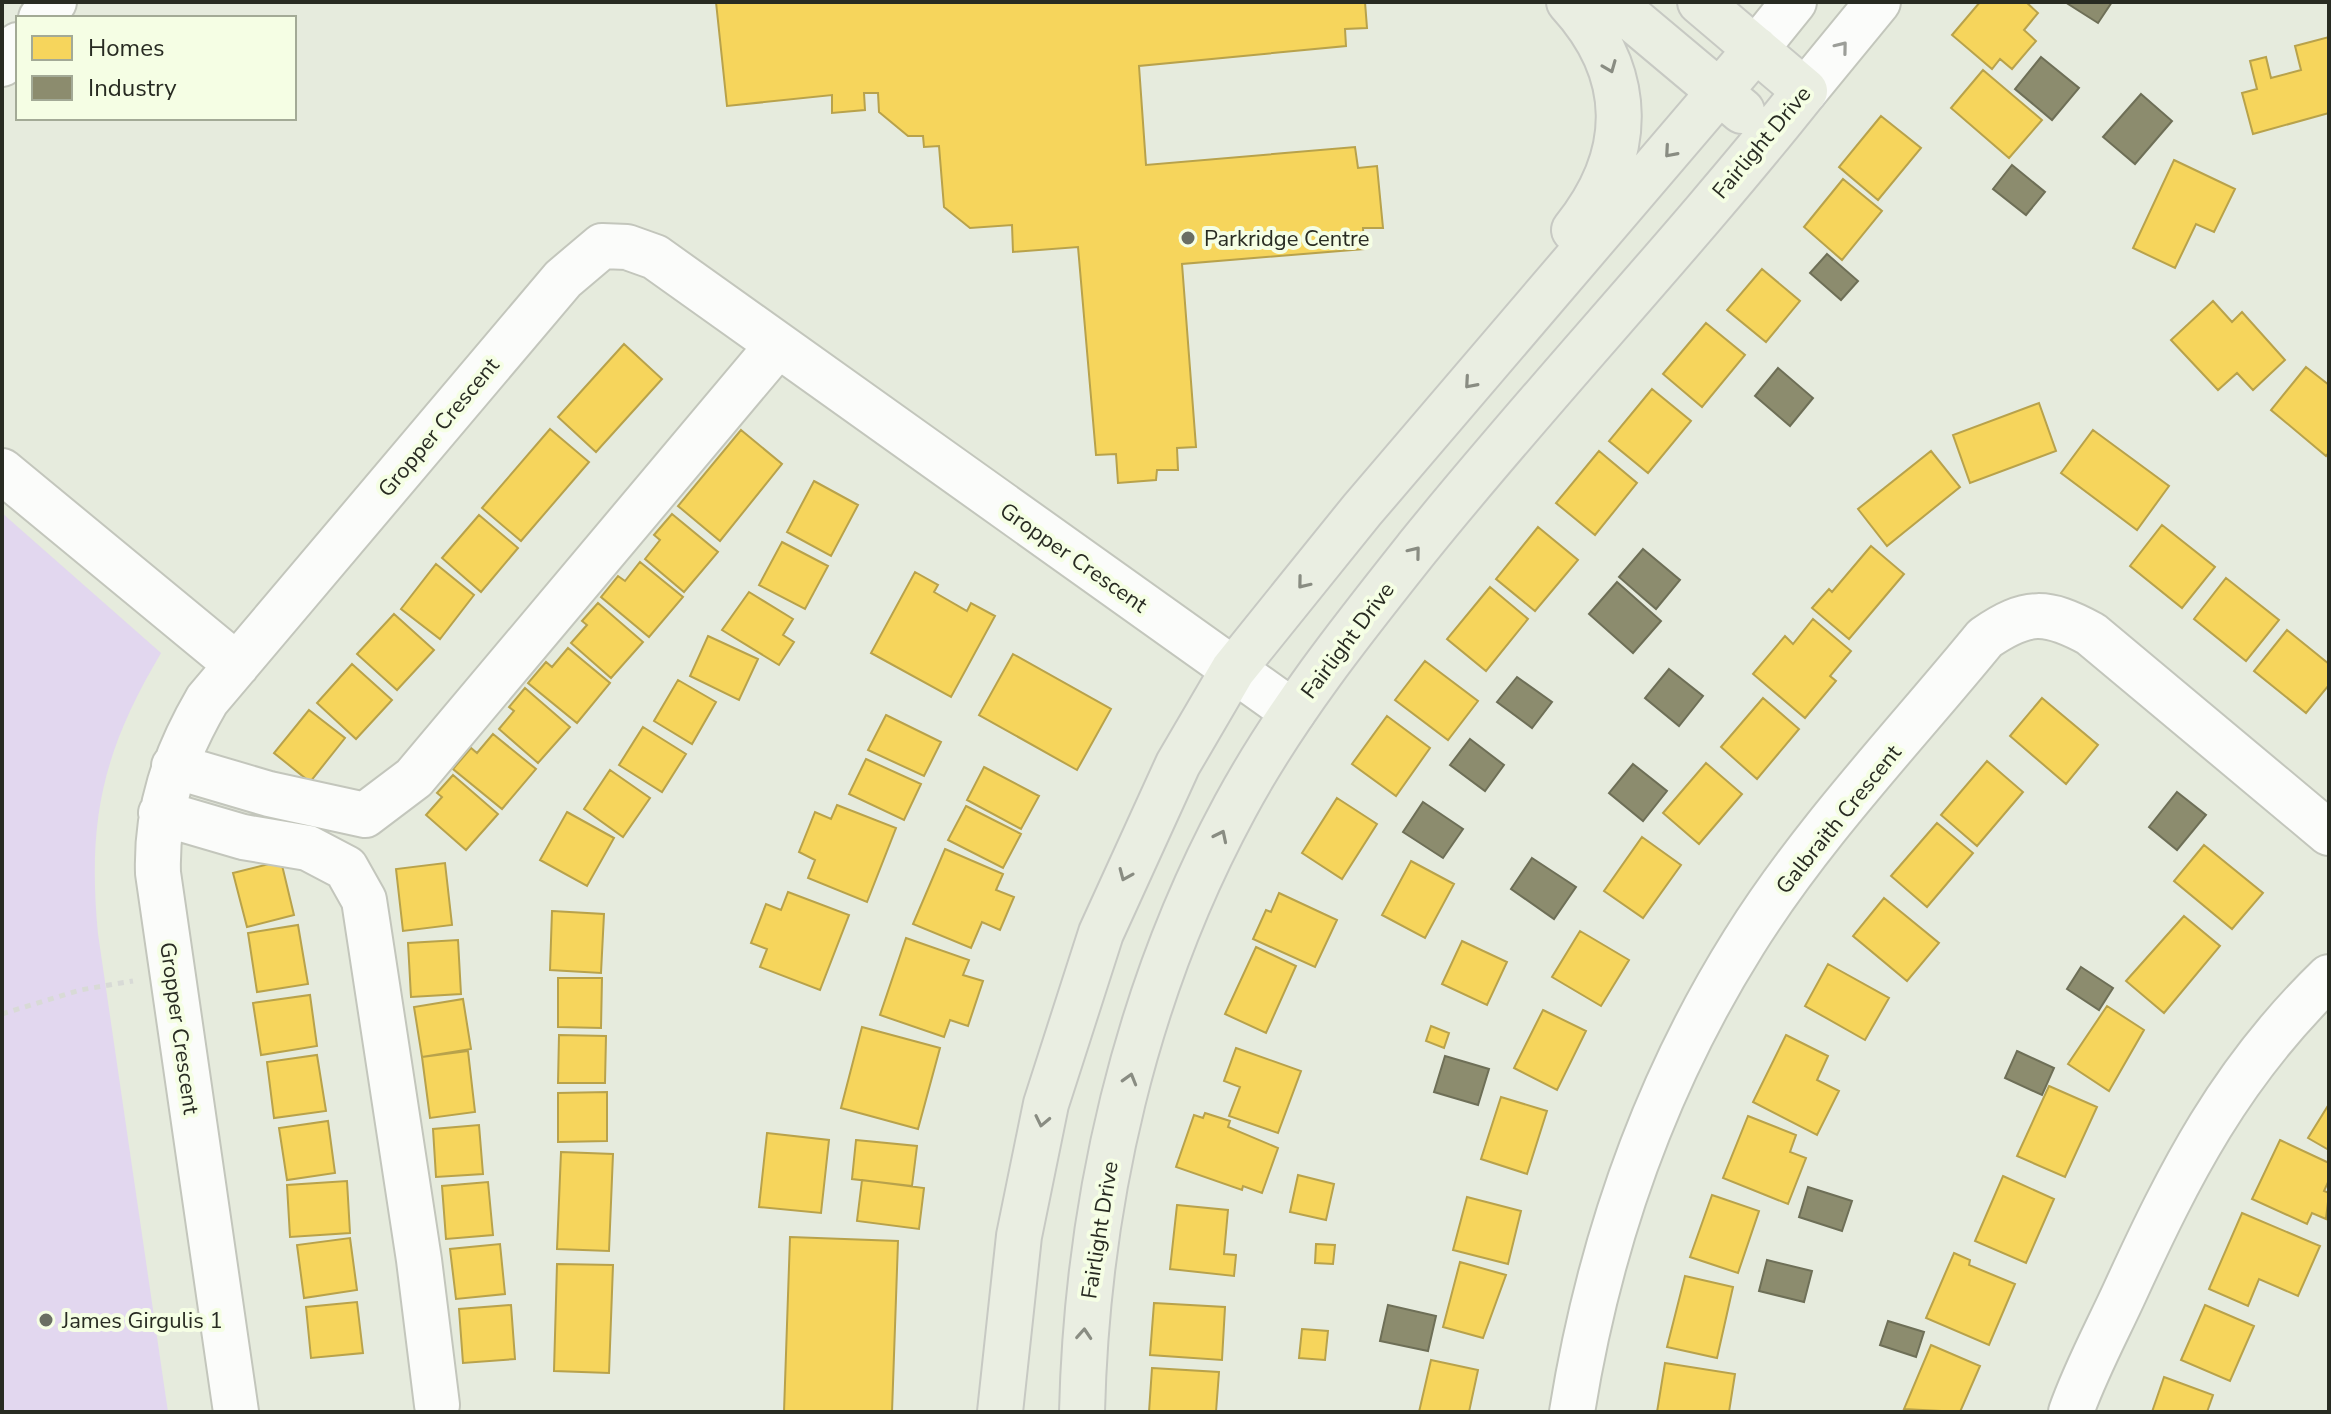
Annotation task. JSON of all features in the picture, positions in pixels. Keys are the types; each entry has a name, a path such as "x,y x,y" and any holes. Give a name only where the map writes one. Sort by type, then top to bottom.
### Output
{"main road":[{"path":"1521,324 1554,255 1602,190 1615,153 1620,110 1614,75 1598,40 1569,2"},
{"path":"1612,2 1770,135"},
{"path":"1700,2 1805,91"},
{"path":"1000,1412 1019,1236 1046,1104 1062,1045 1101,933 1145,830 1178,764 1233,670 1362,510 1756,49"},
{"name":"Fairlight Drive","path":"1082,1412 1084,1338 1093,1245 1113,1145 1169,959 1209,861 1235,808 1293,712 1337,650 1436,525 1805,91"}],"street":[{"path":"1756,49 1794,2"},
{"name":"Fairlight Drive","path":"1805,91 1878,2"},
{"path":"2,64 16,47"},
{"name":"Gropper Crescent","path":"236,1412 158,873 161,813 174,766 207,700 563,279 602,246 627,247 655,257 1293,712"},
{"path":"174,766 269,794 365,815 414,778 778,345"},
{"path":"2,471 237,665"},
{"name":"Galbraith Crescent","path":"1572,1412 1597,1287 1634,1164 1655,1111 1711,998 1745,940 1811,849 1985,638 2009,622 2035,614 2063,619 2091,634 2329,833"},
{"path":"161,813 243,837 308,848 346,868 364,900 419,1260 437,1405"},
{"path":"2071,1412 2175,1182 2199,1141 2282,1026 2329,977"}],"path":[{"path":"2,1014 80,990 173,975"}],"shaded area":[{"path":"2,513 161,653 125,722 104,787 95,855 95,893 98,934 168,1412 2,1412"}],"building: Homes":[{"name":"Parkridge Centre","path":"716,2 1365,2 1367,28 1345,29 1346,46 1139,66 1146,165 1355,147 1358,168 1377,166 1383,228 1363,228 1364,249 1182,264 1196,447 1177,448 1178,470 1157,470 1156,480 1118,483 1116,454 1096,455 1078,247 1013,252 1012,225 970,228 944,207 939,146 924,147 923,136 908,136 879,112 878,93 864,93 865,110 832,113 832,95 727,106"},
{"path":"1980,2 2026,2 2038,13 2024,30 2036,41 2012,69 2000,59 1992,69 1952,35"},
{"path":"2329,37 2329,113 2253,134 2242,93 2257,89 2250,61 2266,57 2271,78 2301,70 2295,46"},
{"path":"1983,70 2042,120 2009,158 1951,108"},
{"path":"1881,116 1921,148 1878,200 1839,167"},
{"path":"2174,160 2235,189 2214,232 2196,224 2175,268 2133,248"},
{"path":"1843,179 1882,211 1842,260 1804,227"},
{"path":"1762,269 1800,301 1766,342 1727,310"},
{"path":"2213,301 2232,322 2242,312 2285,360 2253,390 2237,373 2218,390 2171,340"},
{"path":"1706,323 1745,355 1702,407 1663,374"},
{"path":"624,344 662,379 596,452 558,417"},
{"path":"2306,367 2329,385 2329,452 2326,456 2271,410"},
{"path":"1652,389 1691,421 1648,473 1609,441"},
{"path":"2039,403 2056,451 1970,483 1953,435"},
{"path":"550,429 589,462 521,541 482,508"},
{"path":"741,430 782,464 720,541 678,506"},
{"path":"2093,430 2169,486 2137,530 2061,473"},
{"path":"1599,451 1637,483 1595,535 1556,503"},
{"path":"1931,451 1960,487 1887,546 1858,509"},
{"path":"814,481 858,505 831,556 787,532"},
{"path":"672,514 718,552 684,592 645,559 660,540 654,535"},
{"path":"479,515 518,548 481,592 442,558"},
{"path":"2162,525 2215,567 2182,608 2130,566"},
{"path":"1538,527 1578,560 1535,611 1496,579"},
{"path":"782,542 828,566 805,609 759,585"},
{"path":"1871,546 1904,574 1849,639 1812,608 1829,589 1832,592"},
{"path":"640,562 683,597 649,637 601,597 618,576 625,581"},
{"path":"436,564 474,595 440,639 401,609"},
{"path":"915,572 938,585 934,592 967,611 971,603 995,616 951,697 871,653"},
{"path":"2226,578 2279,620 2246,661 2194,619"},
{"path":"1490,587 1528,619 1486,671 1447,639"},
{"path":"749,592 793,619 783,635 794,642 779,665 722,630"},
{"path":"598,603 643,642 611,678 571,643 587,625 582,621"},
{"path":"394,614 434,650 397,690 357,654"},
{"path":"1813,619 1851,651 1830,676 1836,681 1805,718 1753,674 1785,636 1793,644"},
{"path":"2287,630 2329,664 2329,685 2306,713 2254,671"},
{"path":"708,636 758,659 739,700 690,676"},
{"path":"568,648 610,683 577,723 528,683 546,662 552,667"},
{"path":"1013,654 1111,709 1077,770 979,715"},
{"path":"1425,661 1478,701 1448,740 1395,700"},
{"path":"352,664 392,700 356,739 317,703"},
{"path":"678,680 716,702 692,744 654,721"},
{"path":"525,688 570,727 538,763 499,729 514,711 509,707"},
{"path":"1763,698 1799,729 1757,779 1721,747"},
{"path":"2042,698 2098,745 2066,784 2010,736"},
{"path":"309,710 345,738 310,782 274,753"},
{"path":"886,715 941,742 924,776 868,750"},
{"path":"1387,716 1430,748 1396,796 1352,764"},
{"path":"643,727 686,754 662,792 619,765"},
{"path":"493,734 536,769 502,809 453,769 471,748 477,753"},
{"path":"866,759 921,784 904,820 849,794"},
{"path":"1987,761 2023,792 1977,846 1941,815"},
{"path":"1706,763 1742,794 1699,844 1663,813"},
{"path":"984,767 1039,796 1021,829 967,800"},
{"path":"610,770 650,798 623,837 584,809"},
{"path":"453,775 498,814 466,850 426,815 442,797 437,793"},
{"path":"1337,798 1377,824 1342,879 1302,853"},
{"path":"837,805 896,828 867,902 808,878 815,860 799,852 815,812 831,819"},
{"path":"966,806 1021,834 1003,868 948,840"},
{"path":"567,812 614,838 587,886 540,860"},
{"path":"1937,823 1973,853 1927,907 1891,876"},
{"path":"1642,837 1681,865 1643,918 1604,891"},
{"path":"2204,845 2263,893 2232,929 2174,881"},
{"path":"945,849 1003,874 996,890 1014,897 1000,930 982,922 971,948 913,924"},
{"path":"281,861 294,915 247,927 233,873"},
{"path":"1411,861 1454,884 1425,938 1382,915"},
{"path":"445,863 452,925 403,931 396,869"},
{"path":"788,892 849,915 820,990 760,967 767,949 751,943 766,904 781,910"},
{"path":"1279,893 1337,920 1315,967 1253,939 1266,910 1271,912"},
{"path":"1884,898 1939,943 1907,981 1853,936"},
{"path":"552,911 604,914 601,973 550,970"},
{"path":"2184,916 2220,946 2164,1013 2126,981"},
{"path":"298,925 308,984 257,992 248,933"},
{"path":"1580,931 1629,960 1601,1006 1552,977"},
{"path":"906,938 969,960 963,975 983,981 968,1026 950,1020 944,1037 880,1015"},
{"path":"458,940 461,994 411,997 408,943"},
{"path":"1462,941 1507,962 1487,1005 1442,984"},
{"path":"1256,947 1296,966 1266,1033 1225,1014"},
{"path":"1828,964 1889,998 1865,1040 1805,1006"},
{"path":"558,978 602,978 601,1028 558,1027"},
{"path":"310,995 317,1046 261,1055 253,1003"},
{"path":"463,999 471,1049 422,1057 414,1007"},
{"path":"2107,1006 2144,1030 2109,1091 2068,1064"},
{"path":"1543,1010 1586,1031 1557,1090 1514,1068"},
{"path":"1431,1026 1449,1033 1444,1048 1426,1041"},
{"path":"862,1027 940,1048 918,1129 841,1108"},
{"path":"559,1035 606,1036 605,1083 558,1083"},
{"path":"1786,1035 1828,1056 1817,1080 1839,1091 1817,1135 1753,1102"},
{"path":"1236,1048 1301,1071 1278,1133 1229,1116 1240,1087 1224,1081"},
{"path":"468,1051 475,1112 430,1118 422,1057"},
{"path":"317,1055 326,1111 274,1118 267,1062"},
{"path":"2049,1086 2097,1107 2065,1177 2017,1156"},
{"path":"607,1092 607,1141 558,1142 558,1093"},
{"path":"1501,1097 1547,1111 1527,1174 1481,1159"},
{"path":"2329,1104 2329,1150 2308,1138"},
{"path":"1205,1113 1230,1121 1228,1127 1278,1148 1262,1193 1243,1186 1242,1190 1176,1167 1194,1115 1203,1118"},
{"path":"1748,1116 1796,1135 1790,1152 1806,1158 1788,1204 1723,1178"},
{"path":"328,1121 335,1173 287,1180 279,1128"},
{"path":"479,1125 483,1174 436,1177 433,1129"},
{"path":"767,1133 829,1140 821,1213 759,1207"},
{"path":"856,1140 917,1146 912,1186 852,1179"},
{"path":"2280,1140 2329,1163 2329,1180 2324,1191 2329,1193 2326,1219 2312,1213 2307,1224 2252,1199"},
{"path":"561,1152 613,1154 609,1251 557,1249"},
{"path":"1298,1175 1334,1184 1326,1220 1290,1212"},
{"path":"2003,1176 2054,1199 2026,1263 1975,1241"},
{"path":"862,1180 924,1188 919,1229 857,1221"},
{"path":"347,1181 350,1233 290,1237 287,1185"},
{"path":"488,1182 493,1235 446,1239 442,1186"},
{"path":"1712,1195 1759,1211 1738,1273 1690,1257"},
{"path":"1467,1197 1521,1211 1508,1264 1453,1250"},
{"path":"1177,1205 1228,1210 1224,1254 1236,1255 1234,1276 1170,1269"},
{"path":"2242,1213 2320,1246 2298,1296 2259,1279 2248,1306 2209,1289"},
{"path":"790,1237 898,1241 892,1412 784,1412"},
{"path":"350,1238 357,1290 304,1298 297,1245"},
{"path":"500,1244 505,1294 456,1299 450,1249"},
{"path":"1316,1244 1335,1245 1333,1264 1315,1263"},
{"path":"1954,1253 1970,1260 1969,1265 2015,1284 1989,1345 1926,1318"},
{"path":"1460,1262 1506,1275 1483,1338 1443,1327"},
{"path":"557,1264 613,1265 609,1373 554,1371"},
{"path":"1685,1276 1733,1287 1717,1358 1667,1347"},
{"path":"357,1302 363,1353 311,1358 306,1307"},
{"path":"1154,1303 1225,1307 1222,1360 1150,1355"},
{"path":"511,1305 515,1359 463,1363 459,1309"},
{"path":"2205,1305 2254,1326 2230,1381 2181,1360"},
{"path":"1302,1329 1328,1331 1325,1360 1299,1358"},
{"path":"1931,1345 1980,1366 1960,1412 1904,1409"},
{"path":"1431,1360 1478,1370 1469,1412 1419,1412"},
{"path":"1665,1363 1735,1374 1729,1412 1657,1412"},
{"path":"1152,1368 1219,1372 1216,1412 1149,1412"},
{"path":"2164,1377 2213,1395 2207,1412 2152,1412"}],"building: Industry":[{"path":"2065,2 2112,2 2098,23"},
{"path":"2041,57 2079,88 2052,120 2015,89"},
{"path":"2141,94 2172,121 2135,164 2103,137"},
{"path":"2012,165 2045,192 2026,215 1993,189"},
{"path":"1827,254 1858,281 1841,300 1810,273"},
{"path":"1778,368 1813,398 1790,426 1755,396"},
{"path":"1643,549 1680,580 1656,609 1619,577"},
{"path":"1617,582 1661,621 1633,653 1589,614"},
{"path":"1669,669 1703,696 1679,726 1645,698"},
{"path":"1517,677 1552,702 1532,728 1497,702"},
{"path":"1470,739 1504,765 1485,791 1450,765"},
{"path":"1633,764 1667,791 1643,821 1609,793"},
{"path":"2177,792 2206,815 2177,850 2149,827"},
{"path":"1423,802 1463,829 1443,858 1403,832"},
{"path":"1532,858 1576,887 1554,919 1511,889"},
{"path":"2081,967 2113,988 2099,1010 2067,989"},
{"path":"2017,1051 2054,1068 2042,1095 2005,1078"},
{"path":"1445,1056 1489,1069 1478,1105 1434,1092"},
{"path":"1808,1187 1852,1201 1842,1231 1799,1217"},
{"path":"1767,1260 1812,1271 1804,1302 1759,1291"},
{"path":"1388,1305 1436,1316 1428,1351 1380,1341"},
{"path":"1888,1321 1924,1332 1916,1357 1880,1345"}],"place":[{"name":"Parkridge Centre","path":"1188,238"},
{"name":"James Girgulis 1","path":"46,1320"}]}
